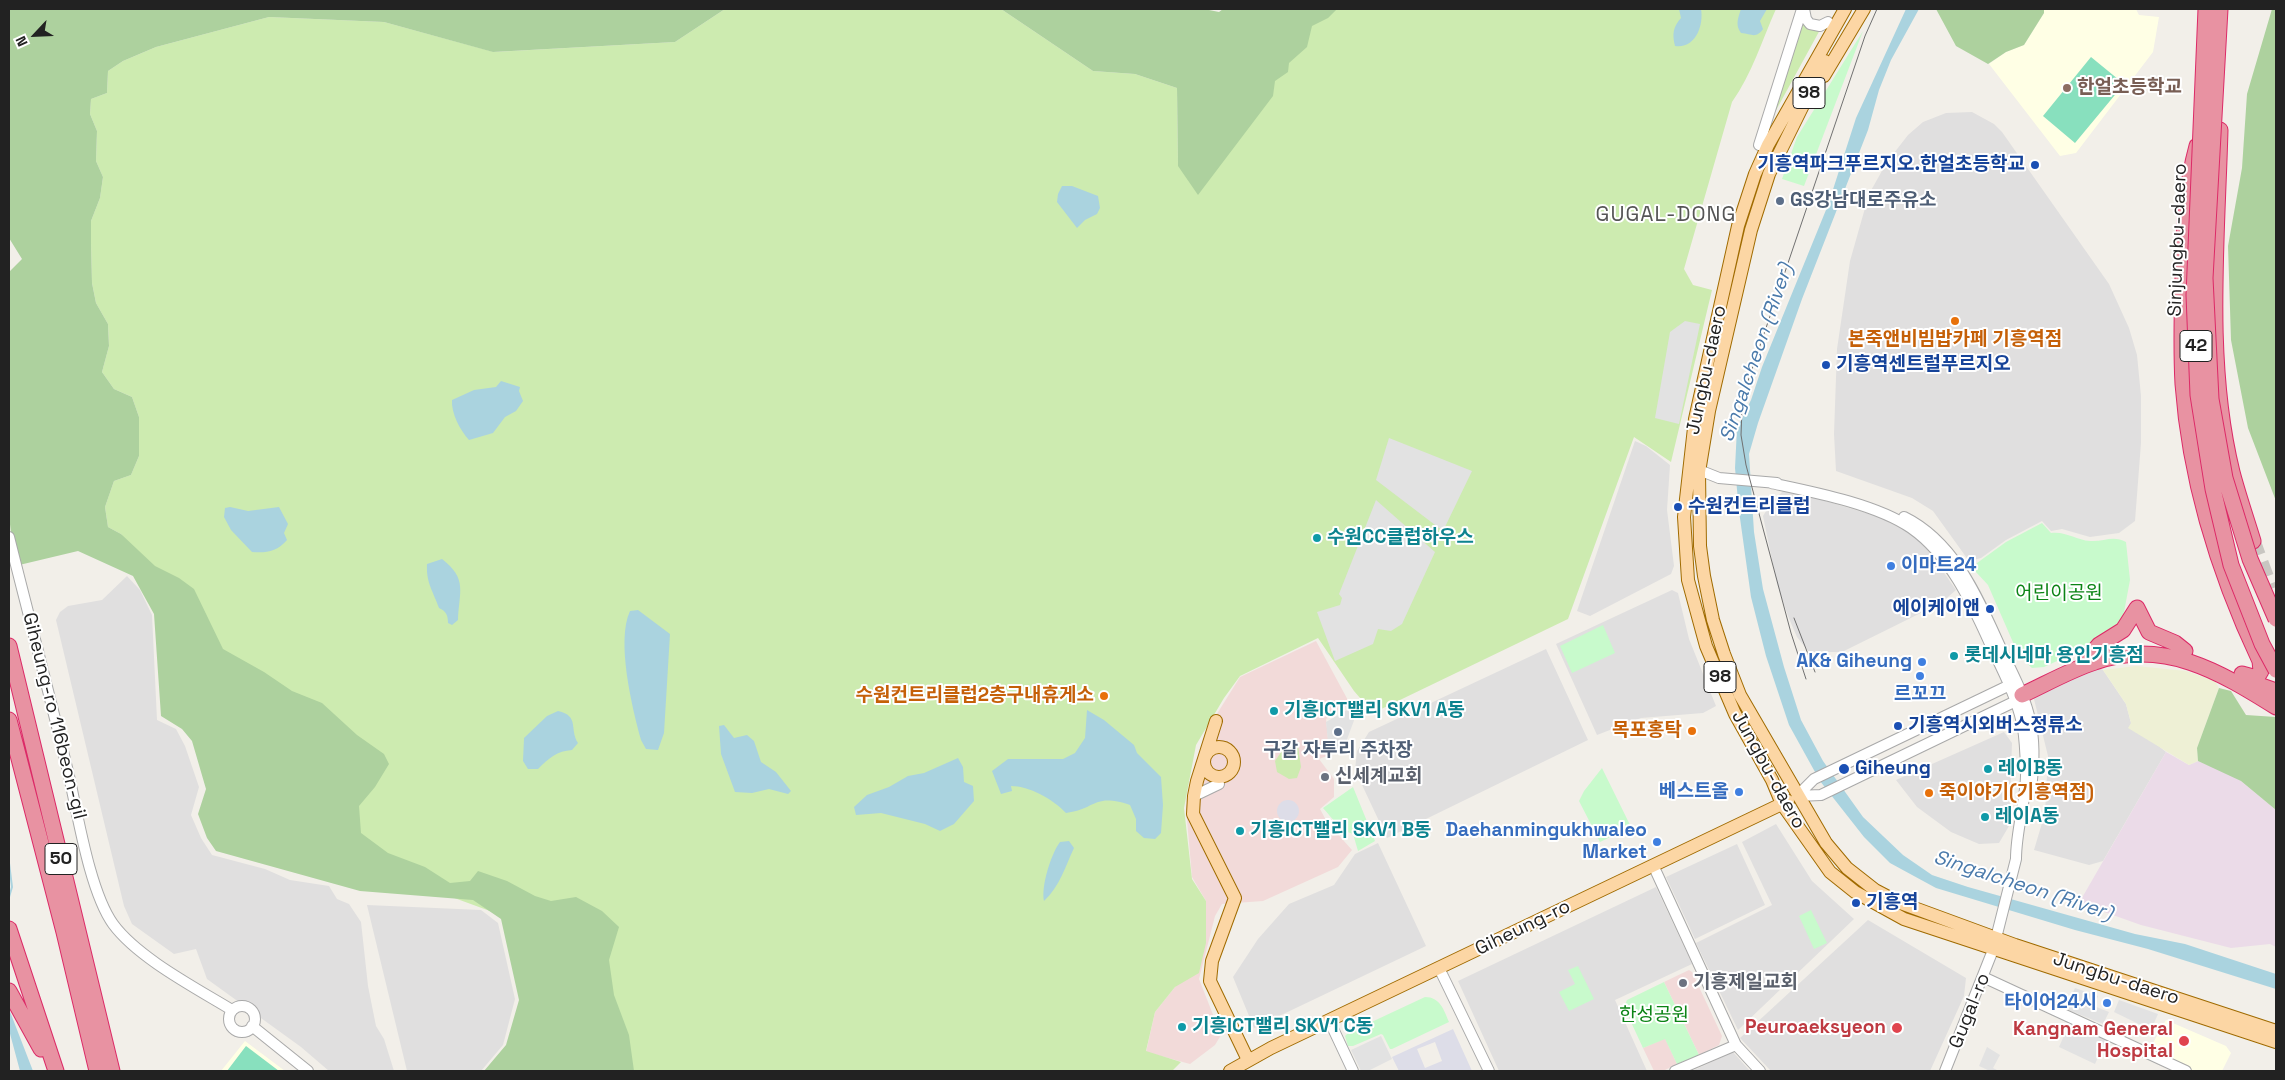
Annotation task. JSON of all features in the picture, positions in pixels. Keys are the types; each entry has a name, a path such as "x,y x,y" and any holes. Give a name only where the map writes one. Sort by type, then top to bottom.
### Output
{"highway":[{"name":"Sinjungbu-daero","path":"2206,9 2194,295 2198,395 2213,489 2231,565 2262,644 2276,670"},
{"name":"Sinjungbu-daero","path":"2220,9 2205,278 2211,399 2225,478 2250,559 2276,619"},
{"path":"2217,41 2221,76 2216,289 2220,400 2232,471 2253,541"},
{"path":"2201,129 2188,185 2184,228 2182,327 2186,402 2193,455 2222,569 2260,661 2261,671 2258,676 2242,680"},
{"path":"2089,657 2099,645 2123,630 2137,608 2149,632 2175,643 2185,651"},
{"name":"50","path":"9,646 112,1071"},
{"path":"2018,691 2089,657 2114,649 2159,646 2185,651 2210,659 2276,699"},
{"path":"2018,691 2098,660 2115,656 2160,655 2192,661 2276,691"},
{"path":"2242,680 2276,707"},
{"name":"50","path":"9,720 64,932 97,1071"},
{"path":"10,933 56,1071"},
{"path":"10,993 37,1039 50,1071"}],"main road":[{"path":"1755,174 1759,145 1836,9"},
{"name":"Jungbu-daero","path":"1846,9 1768,145 1755,174 1734,245 1696,419 1694,468 1700,546 1713,620 1743,701 1826,843 1847,868 1875,890 1898,902 1996,936 2015,945 2276,1031"},
{"name":"Jungbu-daero","path":"1855,9 1821,68 1769,174 1752,230 1694,468 1684,517 1688,580 1706,646 1735,714 1772,780 1782,804 1830,872 1855,892 1904,920 2276,1042"},
{"path":"1808,95 1828,72 1864,9"},
{"path":"1216,721 1194,796 1193,814 1236,898 1212,961 1210,981 1248,1060"},
{"name":"Giheung-ro","path":"1230,1071 1248,1060 1329,1020 1797,796"}],"street":[{"path":"1803,9 1806,19 1810,24 1820,26 1828,22"},
{"path":"1759,145 1803,9"},
{"name":"Gugal-ro","path":"1694,468 1719,478 1814,486 1881,507 1916,523 1943,547 1962,572 1977,597 2018,691 2030,722 2034,766 2022,847 2016,859 1993,950 1945,1071"},
{"name":"Giheung-ro 116beon-gil","path":"9,537 90,863 103,904 113,923 134,946 232,1010"},
{"path":"1797,796 1814,779 1852,760 2018,691"},
{"path":"1797,796 1821,795 1861,776 2018,691"},
{"path":"1194,796 1218,784"},
{"path":"1653,865 1736,1045 1760,1071"},
{"path":"1439,968 1489,1071"},
{"path":"1983,977 2186,1071"},
{"path":"240,1006 248,1008 254,1014 252,1026 242,1032 234,1029 229,1018 232,1010 240,1006"},
{"path":"1329,1020 1353,1071"},
{"path":"252,1026 308,1071"},
{"path":"1675,1071 1736,1045"}],"shaded area":[{"name":"한얼초등학교","path":"2044,9 2136,9 2139,15 2159,17 2153,52 2076,153 2060,156 1989,64 2006,52 2024,45 2044,13"},
{"path":"1972,112 1994,124 2002,132 2109,284 2129,328 2137,355 2141,396 2141,443 2135,521 2119,533 2090,537 2062,529 2051,531 2042,521 2006,540 1981,558 1969,561 1933,511 1912,498 1836,471 1834,434 1837,349 1850,261 1869,194 1887,162 1908,135 1923,122 1946,113"},
{"path":"1685,321 1700,324 1679,424 1655,418 1670,332"},
{"path":"1389,438 1472,471 1443,531 1376,480"},
{"path":"1635,441 1646,446 1670,465 1667,510 1674,566 1671,574 1590,616 1577,611"},
{"path":"1785,489 1883,518 1907,530 1929,551 1956,590 1941,603 1842,652 1809,652 1797,637 1777,584 1763,516 1771,503"},
{"path":"1376,500 1435,552 1402,624 1391,631 1378,629 1373,644 1335,661 1317,612 1340,605 1342,598 1339,594"},
{"path":"127,576 140,590 152,615 157,720 176,729 185,746 199,787 191,815 201,838 212,855 265,869 290,880 329,886 337,899 349,904 361,922 368,986 376,1026 384,1039 394,1071 329,1071 301,1047 207,979 196,949 174,954 132,924 124,906 56,620 60,612 68,606 102,600"},
{"path":"1672,590 1678,593 1689,639 1716,706 1703,713 1641,718 1597,735 1556,644"},
{"path":"1316,641 1350,704 1326,719 1330,755 1319,759 1334,779 1334,797 1320,809 1327,822 1352,850 1338,867 1263,901 1222,904 1215,916 1199,979 1221,1035 1215,1045 1190,1064 1146,1052 1155,1012 1175,987 1206,901 1192,877 1186,808 1195,763 1215,717 1240,677"},
{"path":"1546,649 1588,740 1387,838 1355,770 1357,751 1369,732"},
{"path":"2095,666 2103,670 2126,704 2131,723 2166,752 2103,861 2089,865 2034,850 2045,813 2048,756 2033,695"},
{"path":"2136,666 2186,671 2215,681 2219,688 2197,748 2198,761 2189,765 2128,728 2131,723 2126,704 2103,670"},
{"name":"구갈 자투리 주차장","path":"1349,709 1356,715 1342,753 1329,753 1326,722"},
{"path":"2004,732 2012,743 2009,826 1999,843 1979,844 1951,832 1917,807 1896,780"},
{"path":"2166,752 2189,765 2198,761 2230,774 2276,810 2276,947 2270,944 2231,948 2141,925 2079,903"},
{"path":"1288,800 1296,803 1299,811 1296,819 1288,822 1280,819 1277,811 1280,803"},
{"path":"1776,824 1812,881 1854,919 1738,1030 1696,943 1772,905 1742,842"},
{"path":"1378,843 1426,946 1254,1028 1233,977 1258,939 1289,904 1334,885 1355,854"},
{"path":"1737,844 1765,905 1695,939 1666,877"},
{"path":"1656,887 1692,964 1615,1000 1647,1071 1499,1071 1458,981"},
{"path":"367,905 481,910 498,923 515,999 503,1045 481,1071 407,1071"},
{"path":"1868,920 1966,978 1964,996 1930,1071 1771,1071 1740,1038"},
{"path":"1689,970 1692,972 1722,1036 1719,1045 1699,1055 1664,982"},
{"path":"2075,988 2098,996 2094,1006 2109,1012 2103,1024 2066,1009"},
{"path":"2119,1000 2158,1014 2151,1030 2114,1012"},
{"path":"2071,1020 2107,1037 2095,1064 2059,1047"},
{"name":"Kangnam General Hospital","path":"2166,1020 2226,1046 2231,1053 2222,1071 2189,1071 2149,1050"},
{"path":"1453,1029 1472,1071 1399,1071 1392,1057","holes":["1435,1042 1442,1061 1425,1068 1417,1049"]},
{"path":"1381,1036 1392,1059 1368,1071 1361,1071 1351,1050"},
{"path":"1665,1038 1677,1064 1663,1071 1654,1071 1643,1048"},
{"path":"245,1041 285,1071 221,1071"},
{"path":"1987,1047 2000,1055 1993,1068 1999,1071 1990,1071 1979,1066"},
{"path":"1733,1052 1750,1071 1692,1071"}],"green space":[{"path":"9,9 725,9 675,42 493,52 384,22 269,17 156,47 123,61 108,71 107,93 91,99 90,114 97,131 96,161 103,177 100,198 91,221 92,283 96,303 108,324 109,346 102,372 114,389 132,397 139,417 139,456 131,475 114,481 105,507 108,527 121,534 155,566 179,578 194,589 223,649 264,672 292,691 322,703 357,735 384,754 389,764 375,787 359,806 361,833 388,853 425,867 450,883 470,881 478,871 507,881 535,896 551,901 576,897 602,911 619,927 609,960 614,995 629,1035 634,1071 484,1071 506,1045 519,1000 501,919 473,900 360,891 216,851 207,838 198,814 206,789 192,741 182,729 161,716 154,614 133,576 78,551 15,566 9,516 9,272 22,259 9,238"},
{"path":"725,9 1001,9 1093,71 1135,74 1177,88 1178,166 1324,9 1776,9 1751,68 1732,102 1684,269 1693,285 1712,290 1671,462 1634,437 1568,619 1373,713 1354,691 1318,638 1240,676 1224,698 1196,745 1184,808 1192,879 1206,901 1206,943 1199,973 1175,987 1155,1012 1146,1051 1181,1062 1172,1071 619,1071 599,951 378,870 179,622 121,534 108,527 105,507 114,481 131,475 139,456 139,417 132,397 114,389 102,372 109,346 108,324 96,303 92,283 91,221 100,198 103,177 96,161 97,131 90,114 91,99 107,93 108,71 123,61 156,47 269,17 384,22 494,52 675,42"},
{"path":"1001,9 1204,9 1219,12 1223,9 1337,9 1328,18 1312,26 1307,47 1289,63 1288,72 1275,81 1273,96 1198,195 1178,166 1177,88 1135,74 1093,71"},
{"path":"1936,9 2044,9 2044,13 2024,45 2006,52 1988,64 1956,46"},
{"path":"2272,9 2276,9 2276,501 2248,428 2231,340 2228,246 2242,168 2247,94"},
{"path":"1803,13 1821,28 1768,125"},
{"path":"1863,31 1804,186 1782,179 1797,137"},
{"path":"2091,57 2124,84 2075,143 2043,116"},
{"name":"어린이공원","path":"2042,523 2051,533 2061,533 2090,541 2117,539 2126,542 2130,580 2122,623 2114,635 2044,667 2032,668 2019,656 1988,585 1975,571 1977,563 2006,542"},
{"path":"1603,625 1615,653 1572,673 1560,646"},
{"path":"2219,688 2231,691 2246,715 2276,717 2276,810 2241,781 2198,761 2197,748"},
{"path":"1291,741 1298,746 1301,767 1297,778 1289,779 1277,772 1275,761"},
{"path":"1602,768 1631,827 1600,842 1579,801 1584,791"},
{"path":"1353,787 1375,841 1358,851 1353,834 1340,827 1323,808"},
{"path":"1811,910 1827,943 1814,949 1799,916"},
{"path":"1578,966 1594,999 1569,1011 1559,992 1575,984 1568,970"},
{"name":"한성공원","path":"1664,982 1699,1055 1677,1064 1665,1039 1643,1048 1624,1007 1627,1000"},
{"path":"1425,997 1438,1002 1449,1022 1392,1049 1390,1049 1381,1034 1353,1046 1348,1046 1345,1036 1348,1033"},
{"path":"246,1046 279,1071 227,1071"}],"water":[{"path":"1679,9 1701,9 1702,16 1697,35 1693,40 1682,46 1675,46 1674,31 1676,24 1681,18"},
{"path":"1741,9 1767,9 1760,21 1763,29 1758,34 1741,33 1738,18"},
{"path":"1906,9 1919,9 1891,60 1879,90 1868,130 1802,299 1758,423 1749,454 1754,532 1763,589 1784,667 1801,720 1823,761 1863,817 1903,855 1932,875 2135,934 2185,944 2276,974 2276,989 2148,949 2075,930 1936,888 1890,863 1864,837 1820,781 1789,725 1766,656 1751,597 1735,468 1737,428 1751,400 1762,367 1828,205 1856,118"},
{"path":"1062,186 1072,186 1098,196 1100,208 1097,214 1085,220 1077,228 1057,202"},
{"path":"501,381 520,387 519,391 523,401 516,411 505,417 493,433 469,440 457,421 452,400 474,390 496,387"},
{"path":"230,507 248,511 279,507 288,524 284,533 287,540 271,551 252,552 231,530 224,517 225,508"},
{"path":"442,559 456,573 460,586 458,620 452,625 448,623 445,612 439,608 430,587 428,576 427,564"},
{"path":"638,610 670,634 664,733 658,750 646,749 641,740 627,674 625,656 626,624 630,611"},
{"path":"1087,710 1104,720 1134,745 1137,753 1161,777 1163,805 1161,833 1155,839 1144,838 1136,831 1136,819 1130,805 1102,801 1066,813 1048,798 1025,788 1011,786 1012,791 1001,794 992,771 1008,759 1063,759 1075,753 1085,738"},
{"path":"558,711 565,713 572,720 575,738 578,743 572,750 554,756 538,769 528,769 523,761 524,738 547,716"},
{"path":"724,725 734,738 747,735 754,741 761,762 776,772 791,791 788,794 769,789 752,793 735,792 721,754 719,726"},
{"path":"958,758 963,767 964,782 973,786 974,801 954,824 940,831 925,824 881,813 856,815 854,807 867,795 889,787 908,776 924,773"},
{"path":"1069,841 1074,848 1058,883 1044,901 1045,879 1053,854 1060,842"},
{"path":"9,1009 33,1071 20,1071 9,1030"}],"waterway":[{"path":"9,863 12,887 9,897"}],"tunnel":[{"path":"2253,541 2271,589"}],"tram line":[{"path":"1806,679 1791,633 1746,465 1741,435 1742,409 1748,381 1865,36 1877,9"},
{"path":"1794,618 1815,672"}],"place":[{"name":"한얼초등학교","path":"2067,88"},
{"name":"기흥역파크푸르지오.한얼초등학교","path":"2035,165"},
{"name":"GS강남대로주유소","path":"1780,201"},
{"name":"본죽앤비빔밥카페 기흥역점","path":"1955,321"},
{"name":"기흥역센트럴푸르지오","path":"1826,365"},
{"name":"수원컨트리클럽","path":"1678,507"},
{"name":"수원CC클럽하우스","path":"1317,538"},
{"name":"이마트24","path":"1891,566"},
{"name":"에이케이앤","path":"1990,609"},
{"name":"롯데시네마 용인기흥점","path":"1954,656"},
{"name":"AK& Giheung","path":"1922,662"},
{"name":"르꼬끄","path":"1920,676"},
{"name":"수원컨트리클럽2층구내휴게소","path":"1104,696"},
{"name":"기흥ICT밸리 SKV1 A동","path":"1274,711"},
{"name":"기흥역시외버스정류소","path":"1898,726"},
{"name":"목포홍탁","path":"1692,731"},
{"name":"구갈 자투리 주차장","path":"1338,732"},
{"name":"Giheung","path":"1844,769"},
{"name":"레이B동","path":"1988,769"},
{"name":"신세계교회","path":"1325,777"},
{"name":"베스트올","path":"1739,792"},
{"name":"죽이야기(기흥역점)","path":"1929,793"},
{"name":"레이A동","path":"1985,817"},
{"name":"기흥ICT밸리 SKV1 B동","path":"1240,831"},
{"name":"Daehanmingukhwaleo Market","path":"1657,842"},
{"name":"기흥역","path":"1856,903"},
{"name":"기흥제일교회","path":"1683,983"},
{"name":"타이어24시","path":"2107,1003"},
{"name":"기흥ICT밸리 SKV1 C동","path":"1182,1027"},
{"name":"Peuroaeksyeon","path":"1897,1028"},
{"name":"Kangnam General Hospital","path":"2184,1041"}],"district":[{"name":"GUGAL-DONG","path":"1666,215"}],"water label":[{"name":"Singalcheon (River)","path":"1757,353"},
{"name":"Singalcheon (River)","path":"2023,886"}]}
